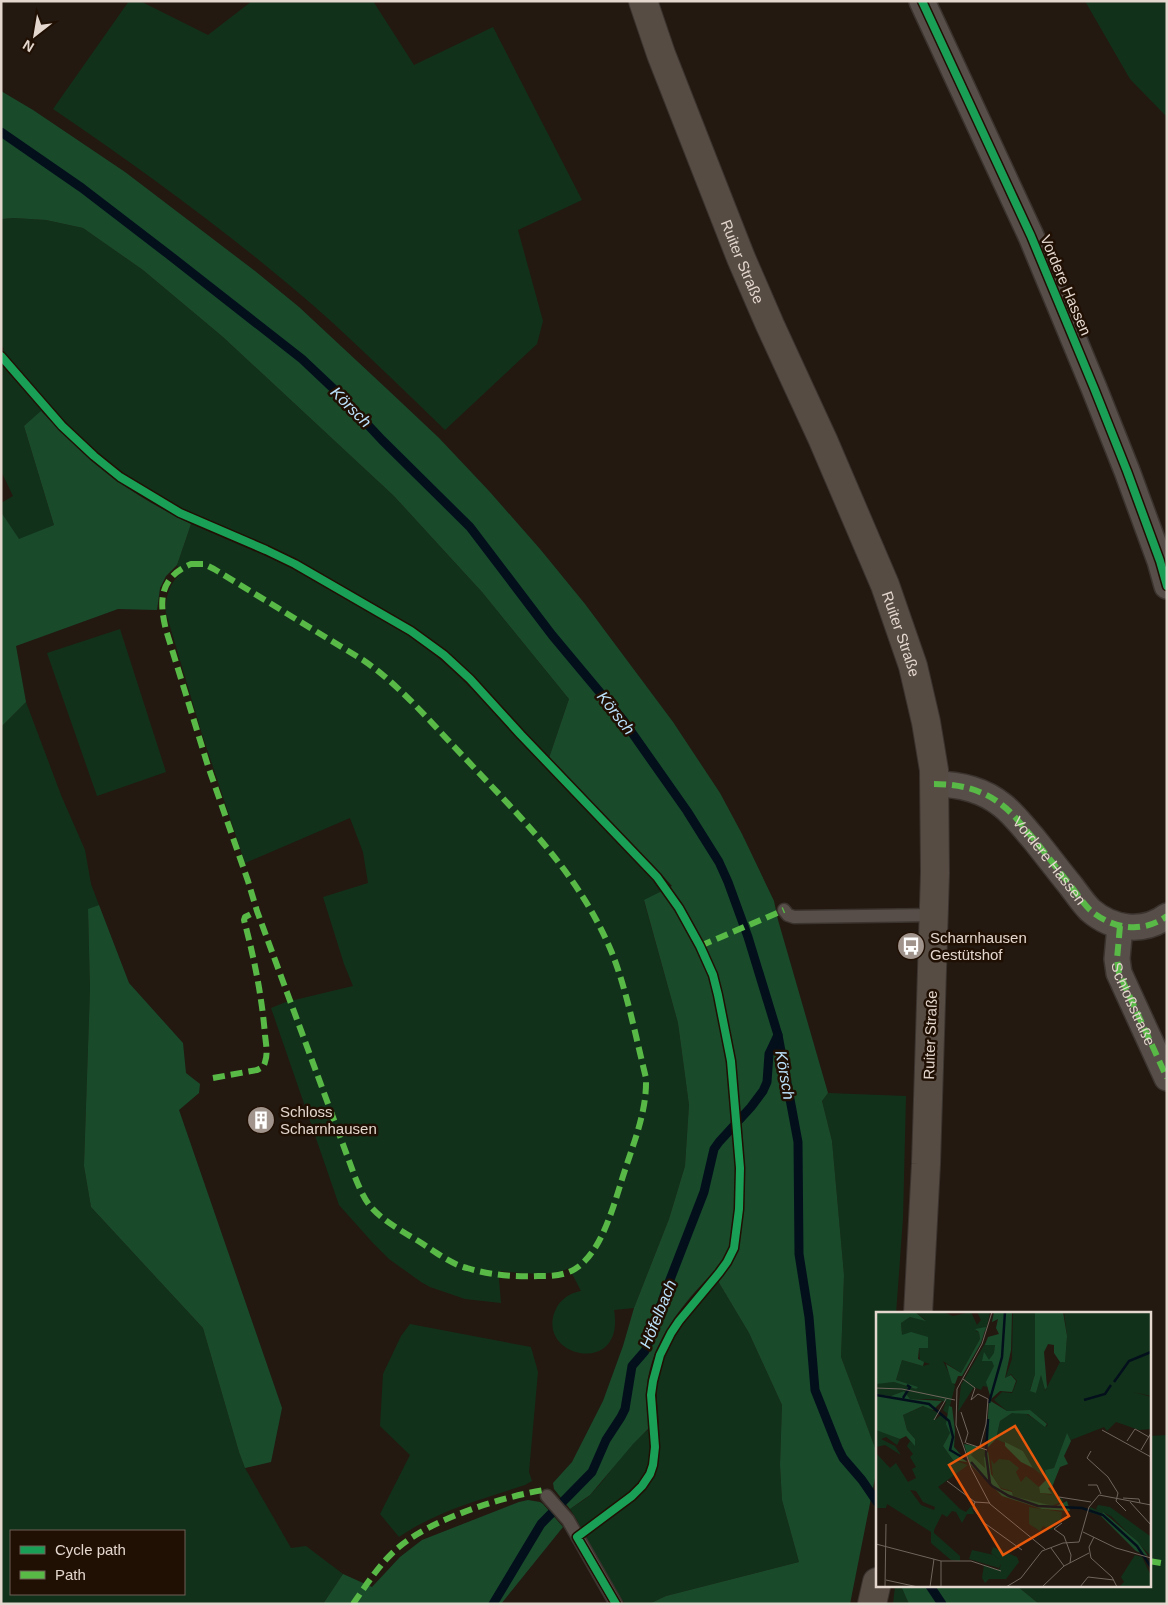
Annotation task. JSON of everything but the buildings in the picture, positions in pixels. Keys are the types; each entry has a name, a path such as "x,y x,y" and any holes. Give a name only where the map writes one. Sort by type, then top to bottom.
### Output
{"main road":[{"name":"Ruiter Straße","path":"643,1 664,62 742,258 851,504 894,609 913,666 930,742 934,784 934,915 926,1164 918,1312"},
{"path":"872,1604 876,1586"}],"street":[{"name":"Vordere Hassen","path":"922,1 1031,236 1127,471 1160,561 1167,586"},
{"name":"Vordere Hassen","path":"934,784 953,784 968,788 1003,805 1022,825 1090,909 1104,920 1120,926 1144,927 1156,923 1167,916"},
{"name":"Schloßstraße","path":"1120,926 1117,959 1118,973 1167,1078"}],"lane":[{"path":"784,910 788,915 794,917 934,915"},
{"path":"547,1496 566,1517 616,1604"}],"green space":[{"path":"129,1 140,1 208,35 252,1 373,1 414,65 493,27 582,200 518,230 543,321 537,344 445,430 333,323 232,238 125,159 53,109"},
{"path":"1085,1 1167,1 1167,117 1130,79"},
{"path":"1,91 33,110 125,172 255,271 299,307 439,438 489,491 585,604 673,722 720,793 774,901 828,1093 822,1101 832,1141 844,1275 841,1357 876,1450 876,1473 850,1604 649,1604 666,1596 799,1562 782,1500 780,1465 782,1405 749,1333 718,1281 711,1275 679,1312 661,1340 650,1370 647,1386 649,1428 590,1495 570,1509 554,1489 553,1483 572,1462 603,1401 623,1346 634,1308 669,1219 685,1166 689,1105 678,1023 644,900 672,886 549,758 569,699 482,592 394,496 223,337 143,270 83,228 46,220 1,219"},
{"path":"1,219 46,220 83,228 143,270 223,337 394,496 482,592 569,699 549,758 468,671 437,644 411,625 309,567 258,541 201,518 162,498 105,459 75,432 50,405 24,426 54,525 19,540 1,512 1,503 13,496 1,471 1,352 4,349 1,345"},
{"path":"41,411 86,455 115,479 133,492 191,524 177,565 166,576 160,588 157,610 118,609 16,646 26,702 1,727 1,512 19,539 54,525 24,426"},
{"path":"191,524 284,564 407,634 425,647 475,692 642,867 662,891 644,901 678,1023 689,1105 685,1166 669,1219 634,1308 614,1310 614,1331 607,1345 596,1352 582,1353 568,1349 558,1340 553,1327 555,1311 560,1303 569,1295 581,1291 569,1268 554,1273 500,1271 501,1303 465,1299 430,1287 389,1259 339,1205 271,1008 286,1002 353,986 344,964 323,897 368,883 363,852 350,818 245,863 202,734 166,613 169,591 173,582 181,573 177,565"},
{"path":"120,629 166,772 97,796 47,653"},
{"path":"26,702 61,795 85,850 91,884 99,905 88,910 90,989 84,1166 91,1207 203,1328 245,1468 291,1548 306,1546 343,1574 323,1604 1,1604 1,727"},
{"path":"99,905 129,983 183,1043 186,1073 200,1084 199,1093 179,1110 282,1408 271,1462 245,1468 203,1328 91,1207 84,1166 90,989 88,909"},
{"path":"828,1093 906,1096 903,1218 896,1312 876,1312 876,1450 841,1357 844,1275 832,1141 822,1101"},
{"path":"718,1281 749,1333 782,1405 780,1465 782,1500 799,1562 666,1596 649,1604 625,1604 591,1551 570,1509 584,1500 600,1485 631,1445 649,1429 659,1424 657,1386 665,1356 689,1316"},
{"path":"410,1324 531,1347 538,1372 529,1472 532,1481 444,1513 399,1537 380,1514 410,1455 380,1426 383,1374 401,1336"},
{"path":"1167,1435 1167,1604 1039,1604 1019,1588 1150,1588 1150,1436"},
{"path":"528,1500 543,1504 563,1527 501,1604 323,1604 343,1574 372,1587 400,1557 422,1540"},
{"path":"895,1588 902,1588 909,1604 893,1604"},
{"path":"902,1588 1019,1588 1039,1604 909,1604"}],"waterway":[{"name":"Körsch","path":"1,132 82,188 168,254 302,359 338,393 382,440 470,527 552,635 623,720 687,811 719,862 728,882 748,937 778,1035 798,1142 799,1254 809,1317 815,1390 843,1458 862,1480 876,1501"},
{"name":"Höfelbach","path":"493,1604 541,1524 592,1472 606,1440 621,1417 625,1409 632,1366 645,1351 649,1342 666,1290 704,1192 714,1149 763,1091 767,1082 769,1054 778,1035"},
{"name":"Körsch","path":"931,1588 942,1604"}],"marked path":[{"path":"191,564 204,564 214,569 363,660 390,681 528,825 566,872 599,924 612,953 622,983 646,1078 646,1090 640,1124 607,1224 593,1251 575,1269 557,1275 520,1276 493,1274 455,1264 389,1223 371,1207 364,1197 257,911 208,766 166,630 162,600 167,583 180,570 191,564"},
{"path":"934,784 952,785 978,791 1002,805 1033,838 1090,910 1099,916 1118,925 1128,927 1148,925 1158,922 1167,916"},
{"path":"700,946 784,910"},
{"path":"213,1078 257,1070 265,1064 267,1052 260,992 244,920 245,917 257,911"},
{"path":"1120,926 1117,959 1119,973 1167,1078"},
{"path":"353,1604 386,1560 413,1537 430,1527 468,1511 508,1498 544,1490"},
{"path":"1150,1561 1167,1564"}],"cycle path":[{"path":"922,1 1031,236 1127,471 1160,561 1167,586"},
{"path":"1,356 62,426 120,477 180,513 295,564 411,631 444,655 470,679 657,877 679,908 700,946 713,975 731,1061 740,1168 739,1209 734,1248 727,1262 679,1321 660,1355 651,1395 655,1447 650,1474 632,1496 577,1537 616,1604"}],"place":[{"name":"Scharnhausen Gestütshof","path":"911,946"},
{"name":"Schloss Scharnhausen","path":"261,1120"}]}
